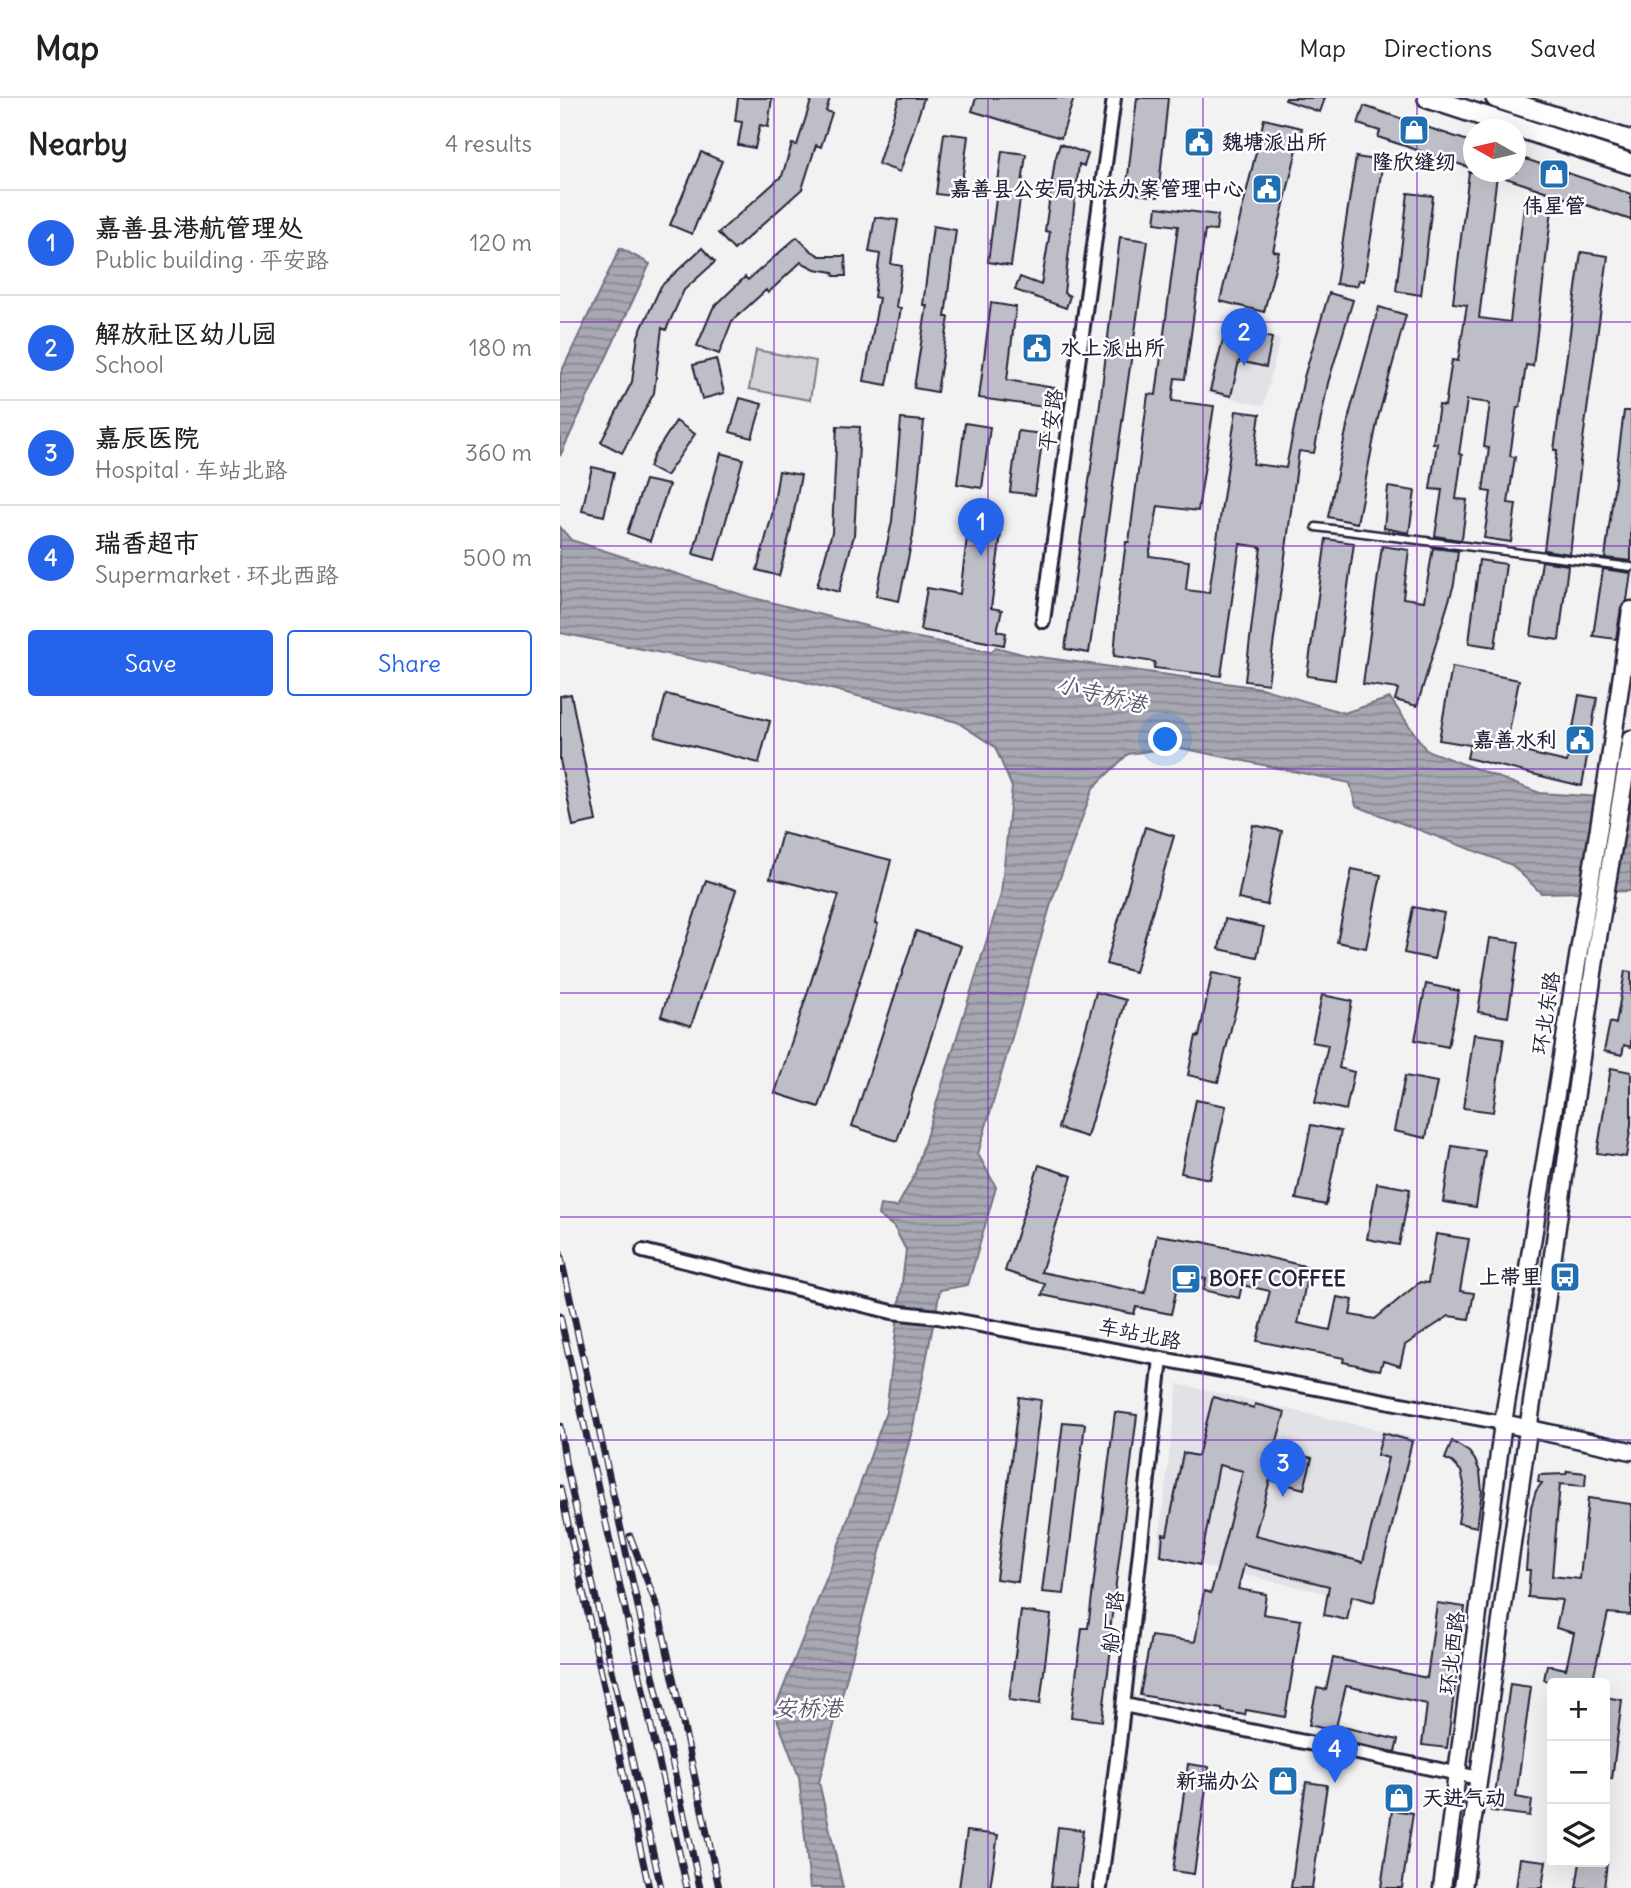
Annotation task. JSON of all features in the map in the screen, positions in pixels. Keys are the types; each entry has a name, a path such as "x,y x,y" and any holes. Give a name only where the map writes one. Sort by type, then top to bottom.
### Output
{"main road":[{"path":"1428,98 1631,164"},
{"path":"1496,98 1631,141"}],"street":[{"name":"平安路","path":"1043,621 1114,98"},
{"name":"环北东路","path":"1503,1423 1610,760 1631,610"},
{"name":"环北东路","path":"1529,1428 1599,932 1631,739"},
{"name":"车站北路","path":"643,1251 892,1312 938,1317 1503,1423 1631,1451"},
{"name":"船厂路","path":"1100,1888 1124,1705 1161,1359"},
{"name":"环北西路","path":"1443,1888 1503,1423"},
{"name":"环北西路","path":"1463,1888 1529,1428"},
{"path":"1124,1705 1479,1778"}],"lane":[{"path":"1316,527 1631,567"}],"shaded area":[{"path":"1223,326 1280,339 1264,406 1207,393"},
{"path":"756,350 816,361 810,400 749,389"},
{"path":"1178,1384 1415,1438 1375,1604 1157,1556"}],"water":[{"path":"620,248 650,264 560,456 560,375"},
{"path":"560,527 571,540 746,596 898,634 991,652 996,647 1026,655 1261,688 1344,713 1390,698 1426,750 1540,793 1631,799 1631,891 1541,893 1512,865 1356,806 1350,783 1176,747 1128,754 1093,788 1052,900 978,1154 996,1187 968,1285 940,1290 913,1427 819,1782 843,1888 810,1888 799,1777 774,1711 829,1572 886,1412 906,1250 894,1227 878,1215 880,1205 897,1207 914,1176 1001,894 1012,787 995,747 957,722 793,679 560,633"}],"building":[{"path":"738,98 772,98 768,127 760,125 755,148 738,145 742,122 735,121"},
{"path":"812,98 830,98 826,111 832,113 821,147 816,145 802,189 734,250 718,233 782,176 792,144 797,145"},
{"path":"899,98 924,98 900,172 878,164"},
{"path":"976,98 1074,98 1061,138 972,111"},
{"path":"1137,98 1168,98 1158,197 1126,193"},
{"path":"1325,98 1320,112 1285,100"},
{"path":"1364,106 1463,139 1463,165 1378,137 1380,131 1358,124"},
{"name":"嘉善县公安局执法办案管理中心","path":"1264,119 1302,128 1273,251 1279,252 1264,312 1220,301"},
{"path":"944,133 968,136 960,197 936,194"},
{"path":"1060,144 1088,154 1084,166 1079,164 1064,293 1070,296 1066,308 1015,290 1020,277 1041,285 1050,232 1045,231 1055,160"},
{"path":"1002,151 1026,154 1011,266 988,262"},
{"path":"701,152 722,161 692,234 670,225"},
{"path":"1356,157 1383,161 1364,281 1359,280 1357,286 1336,284"},
{"path":"1526,159 1631,194 1631,220 1518,182 1526,182"},
{"path":"1468,182 1496,182 1479,318 1510,322 1524,206 1552,209 1533,366 1526,365 1510,456 1515,457 1508,503 1516,504 1511,542 1484,538 1491,492 1483,491 1489,448 1484,447 1490,403 1467,400 1456,499 1467,500 1462,538 1460,540 1435,536 1442,490 1430,489 1437,443 1433,443 1439,405 1445,406 1452,360 1458,361 1467,305 1453,303"},
{"path":"1408,193 1433,196 1421,295 1396,291"},
{"path":"1157,207 1218,215 1216,231 1205,230 1185,379 1175,378 1172,401 1214,406 1198,511 1158,506 1149,556 1189,561 1186,590 1209,593 1236,411 1260,414 1253,464 1286,468 1304,377 1329,293 1353,300 1328,383 1314,453 1299,451 1268,684 1245,681 1261,547 1240,544 1221,676 1154,668 1155,662 1114,656 1119,594 1126,542 1129,542 1148,394 1156,395 1178,226 1155,223"},
{"path":"875,217 898,220 891,264 902,266 896,307 901,308 887,385 864,381 879,298 874,297 880,254 869,252"},
{"path":"933,226 956,230 945,317 949,317 937,392 914,388 927,305 923,305"},
{"path":"797,237 820,256 845,256 846,276 834,276 833,272 815,269 801,262 768,293 766,290 732,321 719,354 697,346 713,308 745,277 748,280"},
{"path":"1120,237 1148,241 1089,653 1065,649 1099,412"},
{"path":"702,248 715,262 684,290 666,330 662,328 654,393 622,453 601,442 632,382 638,336 661,286"},
{"path":"1581,252 1608,256 1570,554 1544,550 1557,450 1554,450"},
{"path":"991,303 1016,307 1007,380 1055,388 1052,408 979,398"},
{"path":"1379,307 1406,315 1378,418 1357,523 1328,517 1350,412"},
{"path":"1226,328 1272,338 1266,367 1239,361 1231,396 1210,391"},
{"path":"716,359 724,393 702,399 693,365"},
{"path":"740,398 762,404 752,438 730,432"},
{"path":"1624,411 1631,411 1631,561 1605,558"},
{"path":"901,419 924,421 913,535 899,601 876,596 892,521"},
{"path":"676,421 695,434 666,476 649,467"},
{"path":"965,423 990,427 982,488 957,484"},
{"path":"837,426 860,427 854,535 839,592 817,586 832,532"},
{"path":"1018,431 1043,434 1035,495 1010,492"},
{"path":"721,453 743,459 715,560 693,554"},
{"path":"592,467 614,472 604,516 582,511"},
{"path":"779,471 801,475 779,576 757,570 772,515"},
{"path":"645,480 669,485 650,541 627,533"},
{"path":"1388,487 1415,491 1409,533 1384,528"},
{"path":"969,521 1002,526 991,608 1002,610 997,631 1006,633 1004,645 920,630 927,588 960,594"},
{"path":"1326,539 1354,543 1335,680 1307,676"},
{"path":"1382,546 1409,550 1403,598 1424,601 1433,548 1458,551 1454,584 1417,706 1395,700 1398,689 1363,684"},
{"path":"1479,560 1506,564 1495,647 1469,643"},
{"path":"1542,561 1568,565 1559,640 1531,636"},
{"path":"1603,569 1631,573 1616,639 1593,636"},
{"path":"1452,667 1519,680 1506,748 1567,762 1579,695 1597,698 1582,786 1467,758 1470,745 1439,740"},
{"path":"571,694 596,821 573,826 560,760 560,696"},
{"path":"666,694 770,721 759,763 655,736"},
{"path":"1253,825 1282,831 1267,905 1238,899"},
{"path":"1145,827 1174,836 1135,972 1106,964"},
{"path":"782,833 891,860 875,923 878,924 819,1107 775,1093 839,895 770,878"},
{"path":"1352,869 1381,875 1366,948 1337,942"},
{"path":"706,880 736,890 691,1026 661,1016"},
{"path":"1413,907 1444,913 1434,959 1404,953"},
{"path":"1225,919 1264,927 1257,957 1219,949"},
{"path":"916,931 961,946 897,1141 852,1126"},
{"path":"1490,938 1519,942 1508,1017 1478,1012"},
{"path":"1625,971 1631,972 1631,1047 1624,1045 1622,1055 1604,1051 1610,1022 1616,1024"},
{"path":"1212,973 1243,979 1218,1082 1188,1075"},
{"path":"1426,984 1459,991 1448,1047 1415,1040"},
{"path":"1096,992 1126,1000 1087,1137 1058,1128"},
{"path":"1322,995 1352,1001 1339,1068 1354,1072 1346,1110 1315,1103 1328,1045 1312,1042"},
{"path":"1474,1034 1504,1038 1493,1112 1463,1108"},
{"path":"1611,1068 1631,1072 1631,1125 1626,1157 1597,1153"},
{"path":"1405,1076 1437,1082 1426,1138 1394,1131"},
{"path":"1196,1100 1226,1106 1210,1179 1181,1173"},
{"path":"1311,1125 1341,1131 1326,1205 1296,1199"},
{"path":"1452,1146 1485,1151 1476,1207 1443,1202"},
{"path":"1039,1165 1072,1176 1041,1272 1145,1293 1157,1235 1203,1242 1309,1267 1298,1323 1330,1330 1337,1297 1353,1300 1350,1315 1375,1319 1420,1282 1428,1283 1436,1234 1469,1239 1460,1291 1474,1293 1469,1319 1449,1316 1405,1345 1400,1366 1383,1361 1380,1370 1343,1362 1344,1358 1257,1341 1270,1291 1242,1285 1239,1298 1203,1290 1206,1279 1180,1274 1171,1314 1136,1307 1134,1314 1042,1295 1045,1284 1005,1271"},
{"path":"1377,1183 1410,1189 1399,1245 1367,1239"},
{"path":"1019,1397 1041,1400 1018,1582 996,1579"},
{"path":"1213,1397 1254,1408 1255,1404 1285,1412 1275,1448 1312,1458 1304,1489 1270,1480 1255,1535 1363,1562 1388,1458 1377,1455 1383,1433 1412,1441 1374,1602 1352,1596 1347,1620 1324,1615 1329,1586 1244,1565 1238,1589 1266,1594 1263,1614 1301,1620 1285,1717 1246,1710 1245,1715 1140,1695 1151,1636 1195,1642 1204,1591 1211,1593 1243,1471 1219,1465 1200,1565 1161,1556 1163,1534 1167,1535 1183,1453 1198,1456"},
{"path":"1115,1412 1137,1415 1110,1631 1113,1631 1102,1721 1071,1717 1082,1628 1088,1628"},
{"path":"1063,1422 1085,1424 1064,1594 1042,1592"},
{"path":"1452,1441 1469,1452 1480,1472 1482,1491 1477,1527 1458,1523 1464,1484 1461,1471 1445,1459"},
{"path":"1567,1471 1586,1473 1585,1486 1560,1484 1552,1576 1580,1579 1588,1498 1631,1504 1631,1615 1608,1613 1593,1678 1547,1678 1547,1681 1544,1680 1547,1665 1566,1669 1574,1633 1556,1628 1562,1600 1528,1597 1530,1570 1526,1570 1531,1507 1536,1491 1542,1483 1538,1482 1539,1475 1566,1474"},
{"path":"1437,1603 1465,1607 1447,1748 1422,1745 1427,1704 1346,1686 1335,1731 1309,1725 1317,1688 1326,1690 1333,1658 1427,1678"},
{"path":"1021,1611 1051,1615 1040,1704 1009,1700"},
{"path":"1510,1684 1531,1687 1516,1797 1532,1800 1530,1816 1491,1811"},
{"path":"1610,1698 1622,1700 1610,1779"},
{"path":"1339,1726 1398,1740 1395,1752 1336,1740"},
{"path":"1188,1764 1209,1767 1194,1874 1173,1871"},
{"path":"1306,1782 1327,1785 1312,1888 1291,1888"},
{"path":"1392,1810 1413,1813 1402,1888 1381,1888"},
{"path":"1058,1827 1083,1830 1076,1888 1051,1887"},
{"path":"967,1831 998,1835 990,1888 959,1888"},
{"path":"1520,1858 1546,1861 1542,1888 1516,1888"},
{"path":"1579,1867 1606,1867 1604,1888 1576,1888"}],"railway":[{"path":"560,1253 700,1888"},
{"path":"560,1316 687,1888"},
{"path":"560,1426 565,1461 661,1888"},
{"path":"560,1488 649,1888"},
{"path":"630,1536 658,1609 719,1888"}],"place":[{"name":"隆欣缝纫","path":"1414,130"},
{"name":"魏塘派出所","path":"1199,142"},
{"name":"伟星管","path":"1554,174"},
{"name":"嘉善县公安局执法办案管理中心","path":"1267,189"},
{"name":"水上派出所","path":"1037,348"},
{"name":"解放社区幼儿园","path":"1244,366"},
{"name":"嘉善县港航管理处","path":"981,556"},
{"name":"嘉善水利","path":"1580,740"},
{"name":"上带里","path":"1565,1277"},
{"name":"BOFF COFFEE","path":"1186,1279"},
{"name":"嘉辰医院","path":"1283,1497"},
{"name":"新瑞办公","path":"1283,1781"},
{"name":"瑞香超市","path":"1335,1783"},
{"name":"天进气动","path":"1399,1798"}],"water label":[{"name":"小寺桥港","path":"1101,694"},
{"name":"安桥港","path":"808,1708"}]}
